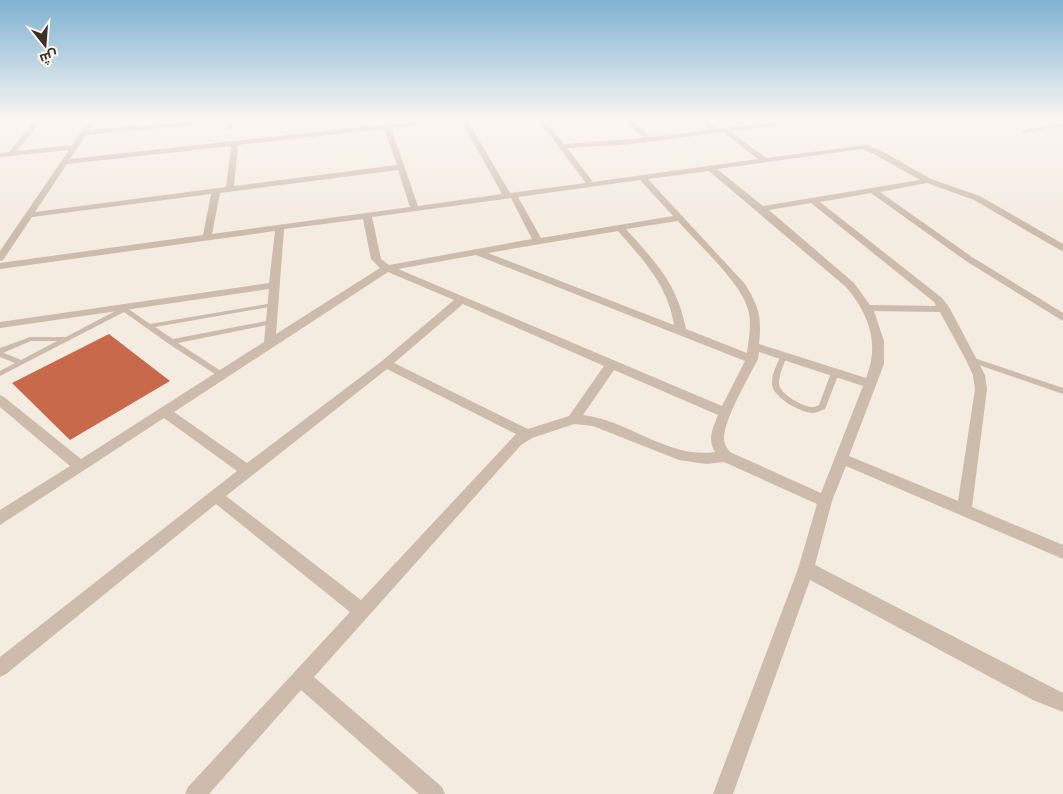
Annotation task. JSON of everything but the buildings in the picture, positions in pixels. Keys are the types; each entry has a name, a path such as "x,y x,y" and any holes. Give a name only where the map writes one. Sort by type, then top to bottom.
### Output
{"street":[{"path":"0,258 69,155"},
{"path":"64,162 127,155"},
{"path":"230,189 234,155"},
{"path":"397,155 415,208"},
{"path":"486,155 538,241"},
{"path":"569,155 591,184"},
{"path":"756,155 765,161"},
{"path":"0,266 810,155"},
{"path":"883,155 928,180 977,198 1063,248"},
{"path":"29,215 401,167"},
{"path":"711,168 850,285 863,299 868,308 877,329 880,346 878,364 824,502 806,569 723,794"},
{"path":"642,177 740,284 752,304 756,324 752,359 725,413 717,436 718,446 725,456 824,502"},
{"path":"762,209 928,180"},
{"path":"872,190 969,259 1061,315"},
{"path":"207,237 216,191"},
{"path":"812,200 926,288 945,309 972,360 979,375 981,388 964,510"},
{"path":"368,215 376,259 381,265 725,413"},
{"path":"0,518 388,268 680,218"},
{"path":"270,344 280,227"},
{"path":"620,228 663,279 674,301 681,331"},
{"path":"477,252 752,359"},
{"path":"0,325 274,285"},
{"path":"0,668 246,471 386,364 461,300"},
{"path":"868,308 945,309"},
{"path":"754,346 870,384"},
{"path":"386,364 527,434"},
{"path":"574,419 611,365"},
{"path":"0,400 80,466"},
{"path":"165,412 246,471"},
{"path":"195,794 516,441 527,434 574,419 594,421 686,457 706,459 725,456"},
{"path":"842,458 1063,552"},
{"path":"216,496 362,611"},
{"path":"806,569 1040,693 1063,703"},
{"path":"301,678 434,794"}],"lane":[{"path":"148,326 273,306"},
{"path":"0,374 124,308 221,376"},
{"path":"171,342 272,322"},
{"path":"22,363 0,354 2,350 30,339 68,339"},
{"path":"784,356 775,384 778,391 785,398 807,408 815,410 822,407 835,372"},
{"path":"972,360 1063,391"}]}
